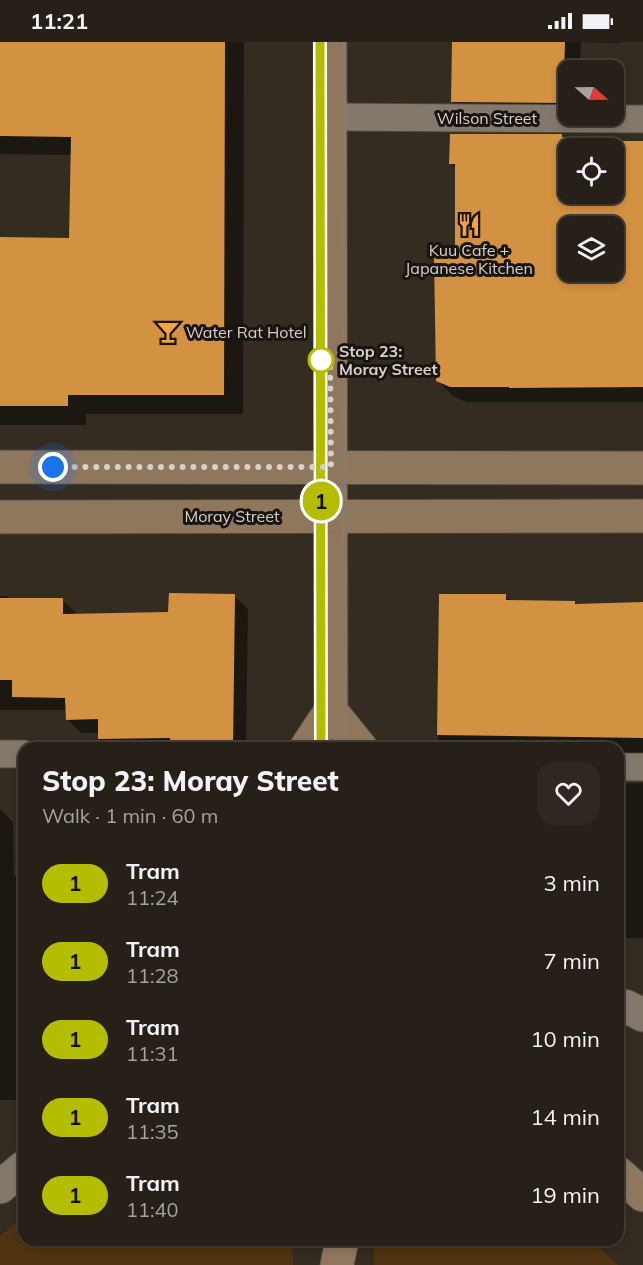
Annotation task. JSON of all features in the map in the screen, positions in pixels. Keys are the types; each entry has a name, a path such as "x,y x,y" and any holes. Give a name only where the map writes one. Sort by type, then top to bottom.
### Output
{"street":[{"path":"310,742 331,711 330,42"},
{"path":"0,467 643,468"},
{"name":"Moray Street","path":"0,517 643,516"},
{"path":"331,711 356,742"},
{"path":"624,1006 643,1015"},
{"path":"0,1187 18,1172"},
{"path":"624,1178 643,1195"},
{"path":"327,1246 331,1265"},
{"path":"337,1265 341,1246"}],"lane":[{"name":"Wilson Street","path":"330,117 643,119"},
{"path":"0,754 18,754"},
{"path":"624,767 643,767"}],"shaded area":[{"path":"18,1222 18,1246 292,1246 293,1265 0,1265 0,1236"},
{"path":"374,1246 597,1246 618,1265 374,1265"}],"building":[{"path":"0,42 225,42 224,395 68,395 68,406 0,406 0,237 69,238 71,137 0,136"},
{"path":"452,42 565,42 564,60 558,60 558,103 451,102"},
{"path":"450,134 562,134 562,137 601,137 558,138 558,204 624,204 624,141 643,141 643,387 450,387 436,381 434,255 455,255 455,164 449,164"},
{"path":"169,593 235,594 233,742 170,742 170,738 98,739 98,719 66,720 65,698 12,697 12,680 0,680 0,598 63,598 63,614 168,612"},
{"path":"439,594 506,594 506,600 575,601 575,604 643,602 643,738 437,735"}],"tram line":[{"path":"320,42 321,742"},
{"name":"1","path":"320,42 321,742"},
{"path":"344,42 344,742"},
{"path":"624,1162 643,1179"},
{"path":"624,1193 643,1210"}],"place":[{"name":"Kuu Cafe + Japanese Kitchen","path":"469,225"},
{"name":"Water Rat Hotel","path":"168,332"},
{"name":"Stop 23: Moray Street","path":"321,360"}],"route":[{"path":"53,467 331,467 330,351 321,360"}]}
